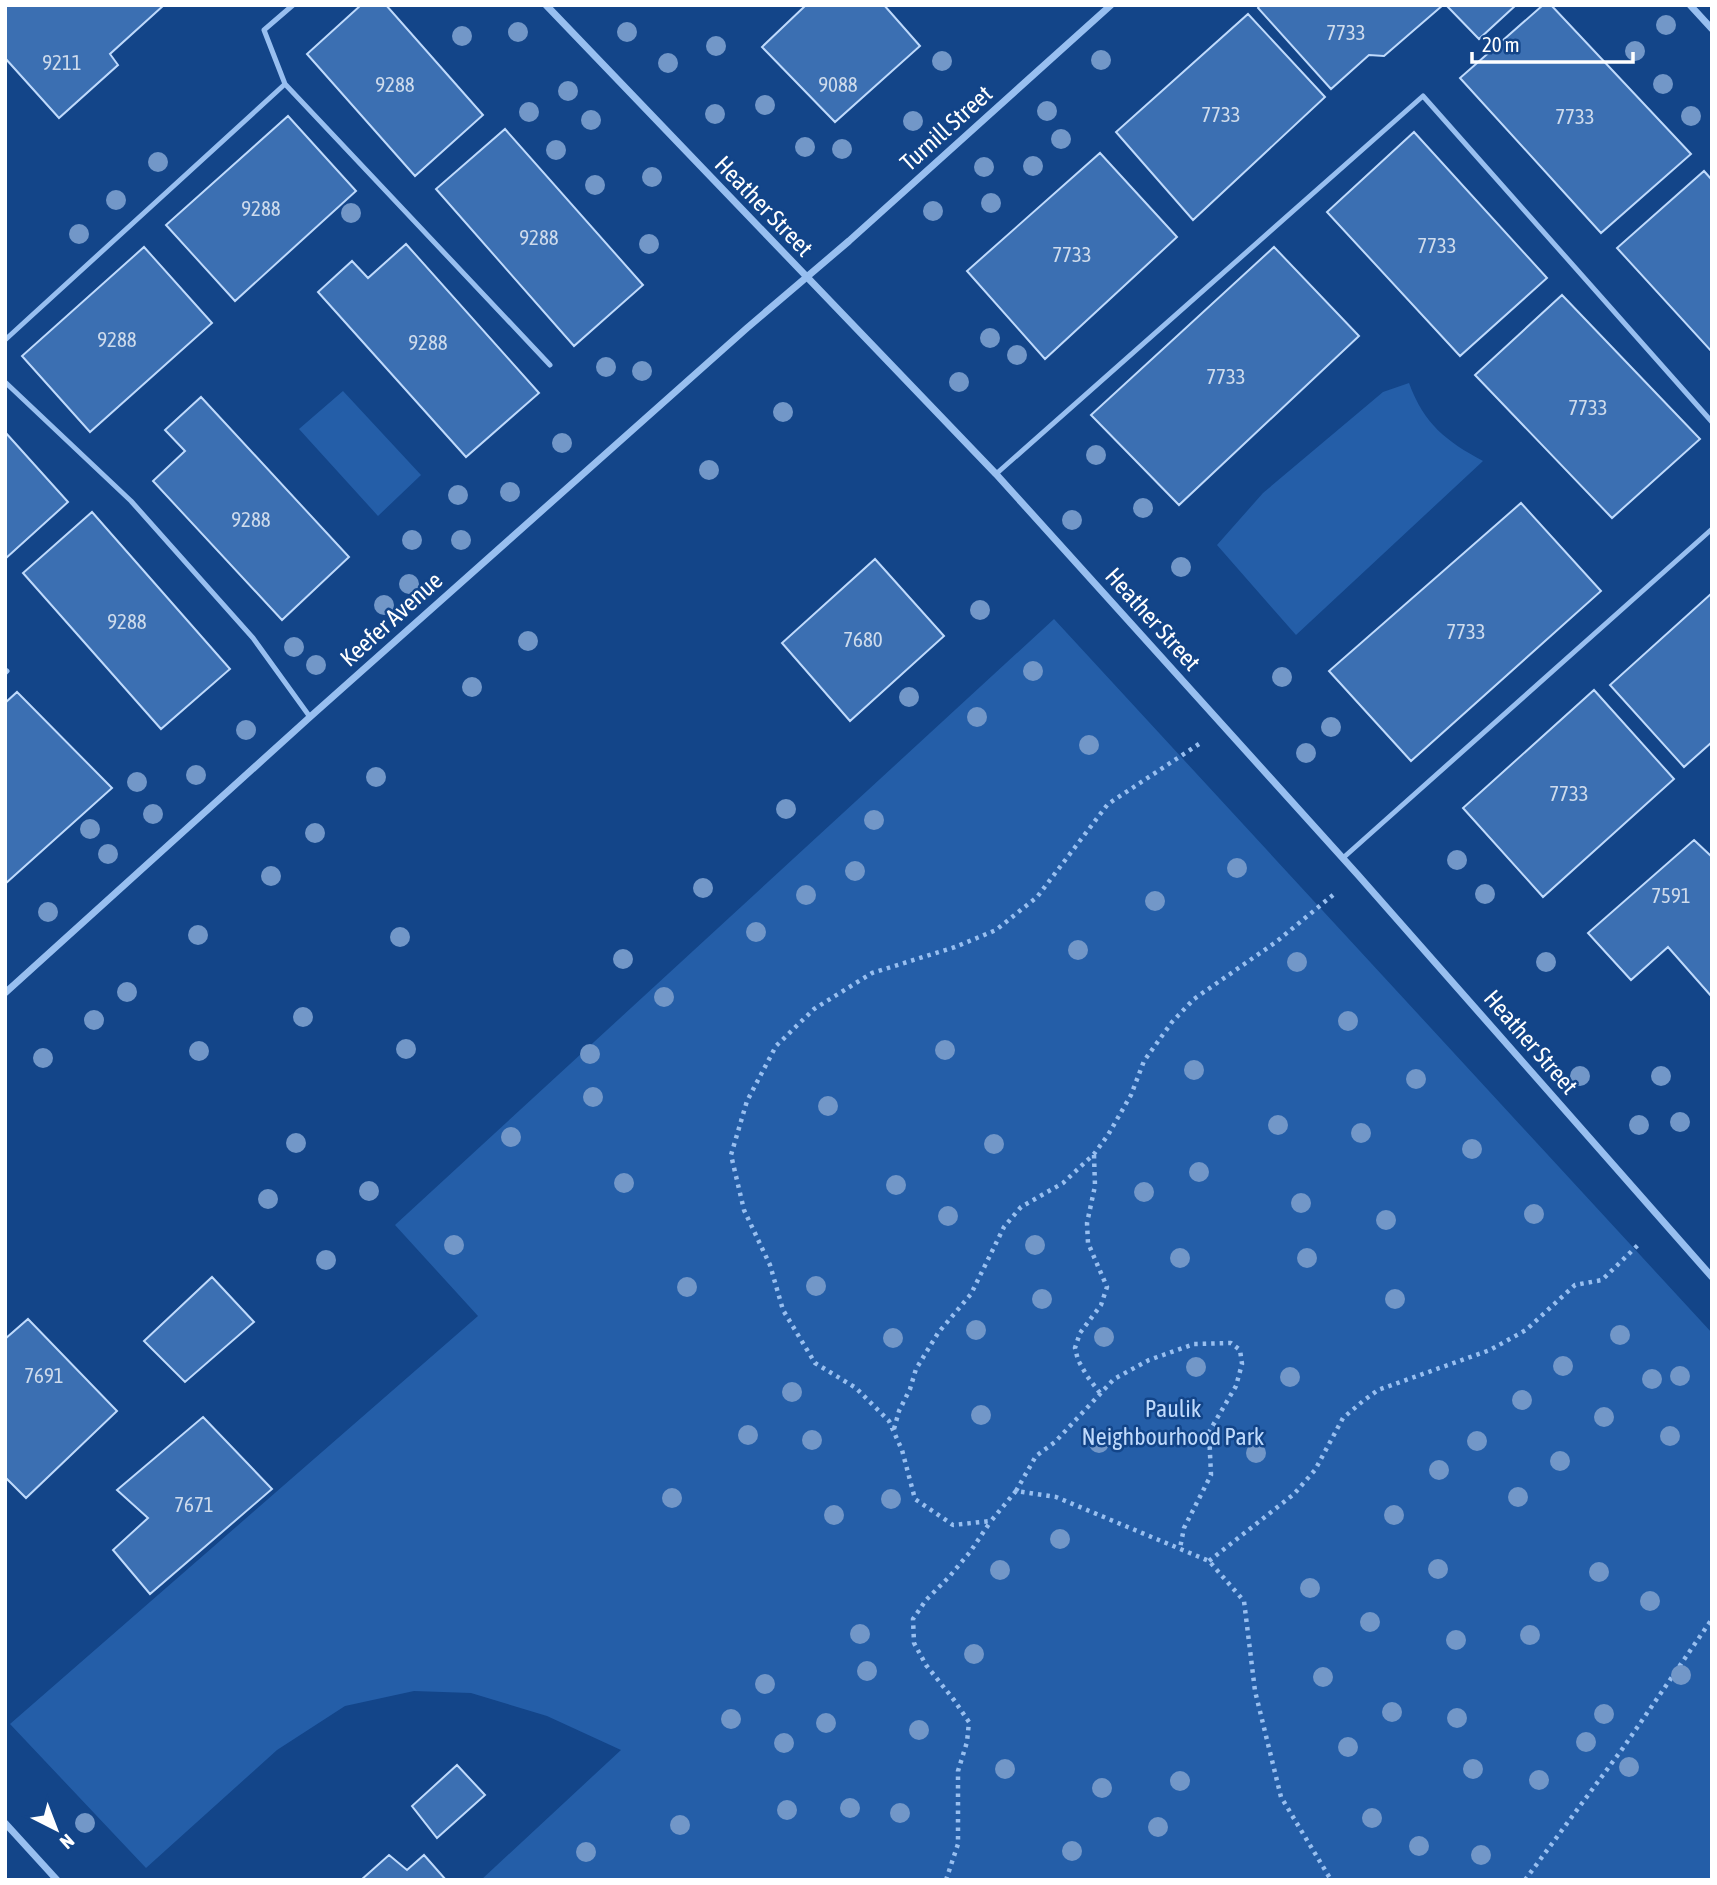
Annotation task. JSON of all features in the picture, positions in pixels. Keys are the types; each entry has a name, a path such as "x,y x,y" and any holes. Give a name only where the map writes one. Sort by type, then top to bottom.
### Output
{"street":[{"name":"Heather Street","path":"546,5 996,474 1343,858 1712,1277"},
{"name":"Turnill Street","path":"805,277 858,233 1111,5"},
{"path":"1690,5 1712,29"},
{"name":"Keefer Avenue","path":"5,993 310,717 805,277"},
{"path":"5,1823 57,1880"}],"lane":[{"path":"293,5 264,30 285,84 550,365"},
{"path":"5,340 285,84"},
{"path":"996,474 1423,96 1712,422"},
{"path":"5,382 131,501 253,638 310,717"},
{"path":"1343,858 1712,529"}],"path":[{"path":"991,1521 953,1525 915,1499 902,1450 889,1421 856,1388 815,1363 783,1310 769,1265 744,1210 731,1154 747,1101 776,1046 814,1009 872,973 955,947 996,930 1037,897 1108,804 1225,726"},
{"path":"894,1431 916,1369 938,1333 971,1294 1004,1227 1021,1207 1063,1183 1094,1154 1131,1095 1144,1061 1172,1022 1195,999 1276,942 1358,875"},
{"path":"1094,1154 1095,1186 1087,1223 1088,1243 1107,1287 1101,1305 1080,1334 1075,1348 1078,1360 1100,1393"},
{"path":"1209,1561 1294,1494 1315,1470 1343,1418 1363,1401 1378,1390 1490,1350 1526,1330 1575,1285 1602,1280 1662,1221"},
{"path":"946,1880 958,1844 958,1771 967,1742 968,1722 926,1665 914,1643 913,1619 926,1600 970,1552 1016,1491 1036,1456 1055,1442 1114,1379 1150,1360 1194,1344 1231,1343 1240,1350 1242,1364 1236,1385 1209,1432 1211,1475 1184,1528 1180,1548"},
{"path":"1016,1491 1056,1497 1209,1561 1244,1601 1255,1691 1281,1797 1331,1880"},
{"path":"1525,1880 1623,1748 1712,1619"}],"green space":[{"path":"1409,383 1422,410 1438,430 1483,461 1296,635 1217,545 1263,493 1383,392"},
{"path":"343,391 421,475 378,516 299,429"},
{"name":"Paulik Neighbourhood Park","path":"1054,619 1712,1333 1712,1880 481,1880 621,1750 547,1716 471,1693 414,1691 345,1706 277,1750 146,1868 10,1724 478,1316 395,1225"}],"building":[{"path":"5,5 164,5 110,54 118,65 59,118 5,58"},
{"path":"361,5 386,5 483,115 415,176 307,54"},
{"path":"806,5 884,5 920,46 835,122 762,47"},
{"path":"1260,5 1443,5 1384,56 1369,55 1331,89 1258,8"},
{"path":"1446,5 1516,5 1479,39"},
{"path":"1543,5 1551,5 1691,154 1601,233 1460,78"},
{"path":"1248,14 1325,97 1193,220 1116,132"},
{"path":"288,116 356,191 235,301 166,225"},
{"path":"505,129 643,285 574,346 436,189"},
{"path":"1414,132 1547,278 1460,356 1327,212"},
{"path":"1100,153 1177,237 1045,359 967,271"},
{"path":"1704,171 1712,180 1712,352 1617,248"},
{"path":"406,244 539,393 466,457 318,292 352,261 368,278"},
{"path":"144,247 212,323 90,432 22,356"},
{"path":"1274,247 1359,336 1179,505 1091,415"},
{"path":"1562,295 1700,439 1612,518 1475,375"},
{"path":"201,397 349,557 282,620 153,481 185,451 165,430"},
{"path":"5,432 68,502 5,559"},
{"path":"1521,503 1601,591 1411,761 1329,671"},
{"path":"92,512 230,669 161,729 23,573"},
{"path":"875,559 944,636 850,721 782,643"},
{"path":"1712,593 1712,742 1684,767 1610,685"},
{"path":"1594,690 1674,779 1543,897 1463,808"},
{"path":"17,692 112,788 5,884 5,703"},
{"path":"1694,840 1712,857 1712,997 1668,947 1631,980 1588,933"},
{"path":"212,1277 254,1322 185,1382 144,1341"},
{"path":"28,1319 117,1411 26,1498 5,1477 5,1339"},
{"path":"203,1417 272,1489 150,1594 113,1550 148,1518 117,1490"},
{"path":"457,1765 485,1795 437,1838 412,1806"},
{"path":"389,1855 407,1870 424,1855 446,1880 361,1880"}]}
